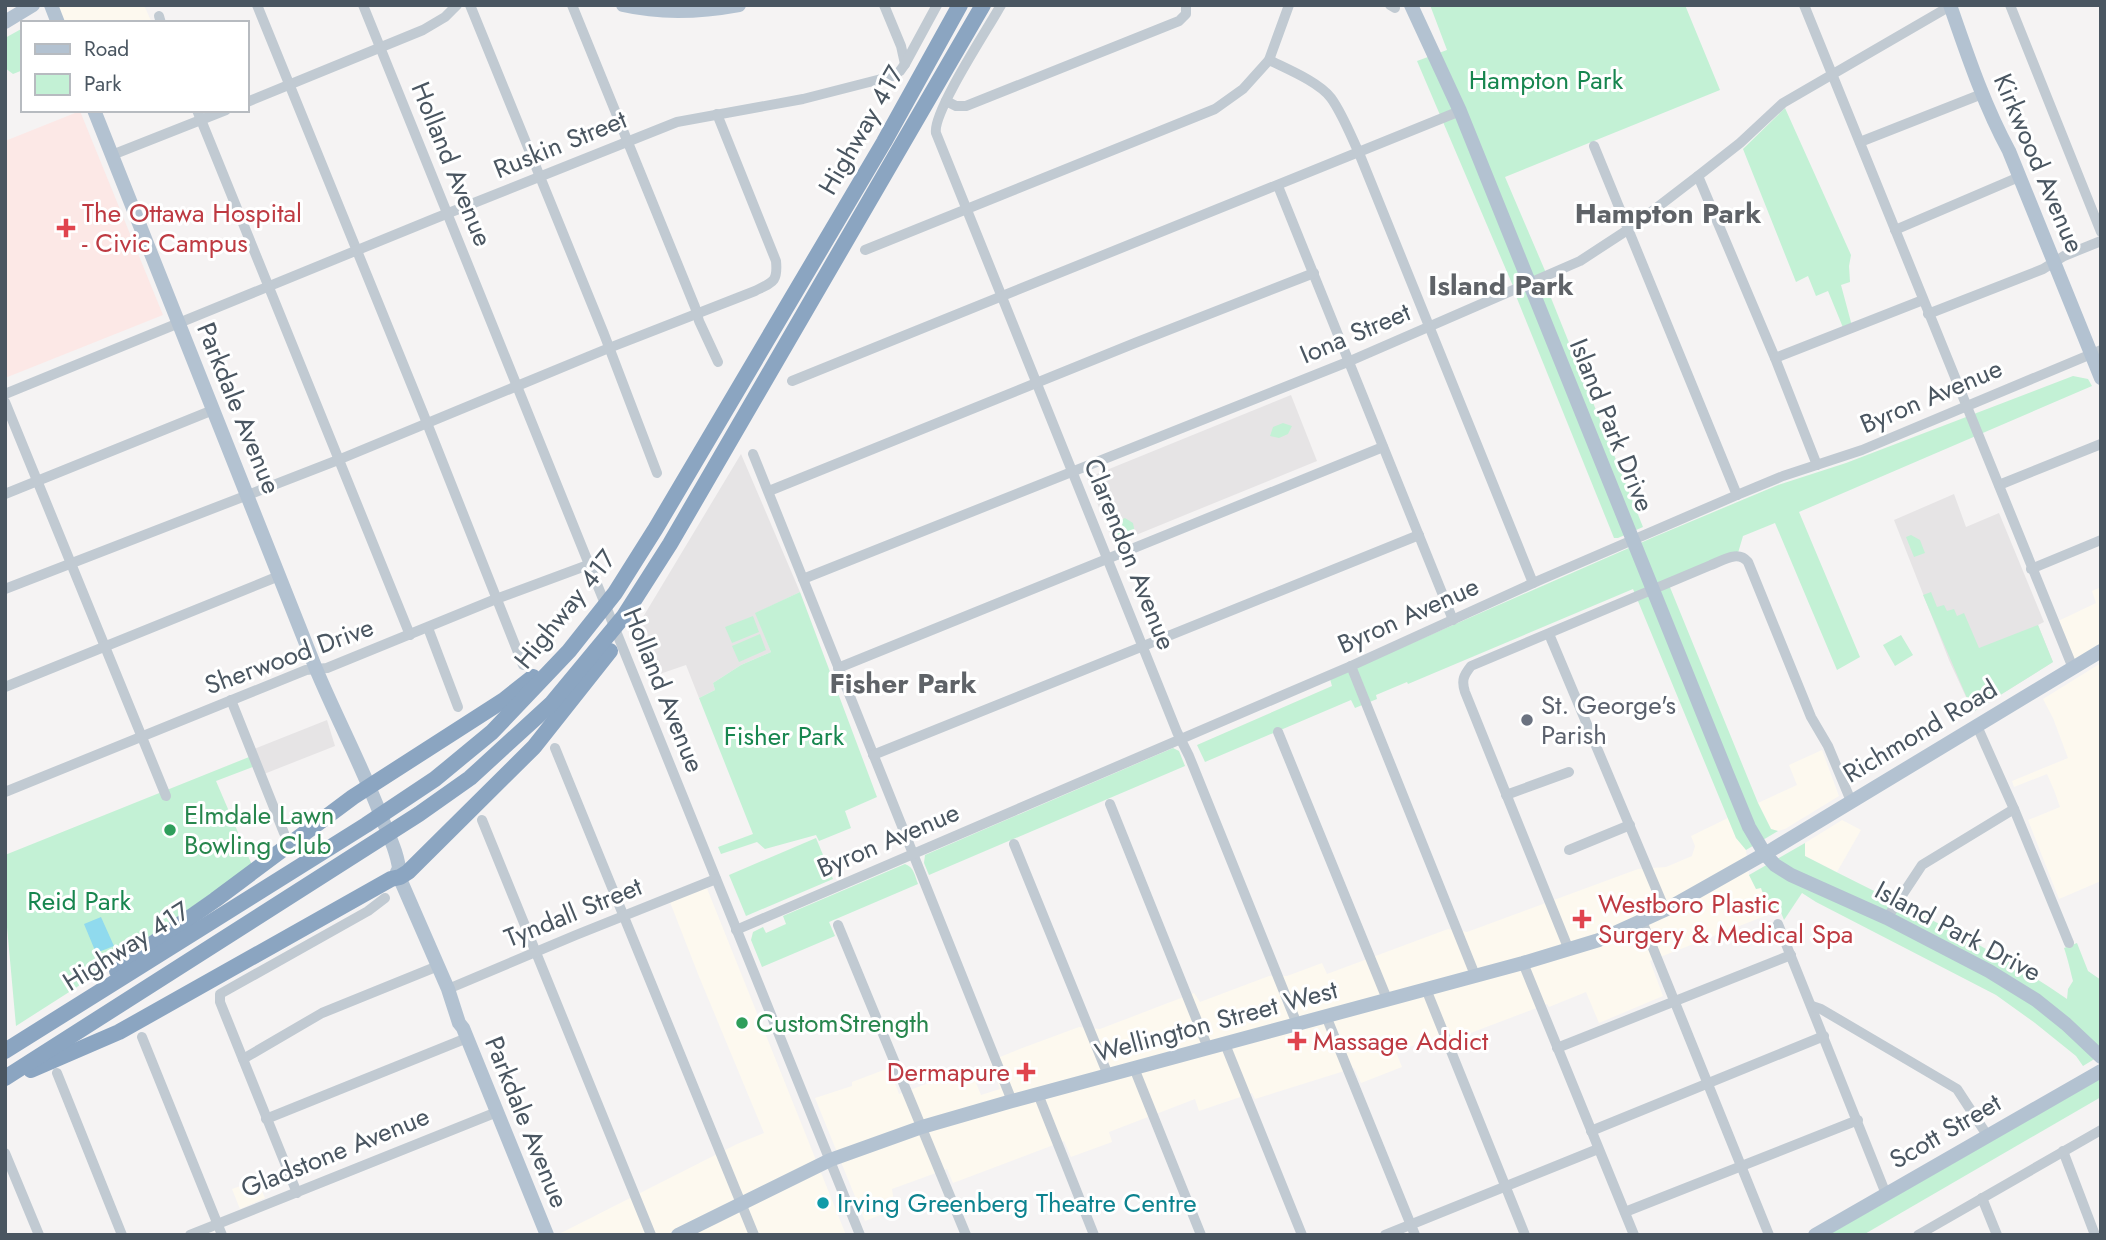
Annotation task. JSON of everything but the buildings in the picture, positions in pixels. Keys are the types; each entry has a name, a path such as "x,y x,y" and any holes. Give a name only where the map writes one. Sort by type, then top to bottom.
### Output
{"highway":[{"name":"Highway 417","path":"5,1051 435,779 492,732 569,651 615,593 656,527 884,142 960,5"},
{"path":"5,1079 55,1061 119,1032 391,879 400,877 534,747 627,618 982,7"},
{"path":"5,1079 374,844 470,778 551,704 608,645"},
{"path":"80,1004 135,956 366,788 504,700 569,651"}],"main road":[{"path":"5,22 33,5"},
{"path":"623,5 647,10 704,10 739,5"},
{"name":"Island Park Drive","path":"1411,5 1460,111 1738,800 1769,851 1817,885 1989,971 2036,1000 2101,1057"},
{"name":"Island Park Drive","path":"1420,5 1441,68"},
{"name":"Kirkwood Avenue","path":"1951,5 1982,94 2020,177 2054,262 2096,351 2101,378"},
{"name":"Parkdale Avenue","path":"95,112 339,724 344,750 366,788 392,864 449,992 456,1002 465,1033 547,1235"},
{"name":"Richmond Road","path":"1769,851 2101,651"},
{"name":"Wellington Street West","path":"678,1235 830,1160 922,1127 1600,940 1665,910 1769,851"},
{"name":"Scott Street","path":"1815,1235 2101,1070"}],"street":[{"path":"257,5 523,665"},
{"name":"Holland Avenue","path":"363,5 860,1235"},
{"path":"248,102 423,30 445,17 457,5"},
{"path":"470,5 657,473"},
{"path":"572,5 718,362"},
{"path":"884,5 901,46 905,64"},
{"path":"905,64 937,5"},
{"name":"Clarendon Avenue","path":"1001,5 946,101 935,129 1297,1024"},
{"path":"946,101 956,106 966,106 1174,23 1186,14 1186,5"},
{"path":"865,250 1215,109 1243,89 1269,60 1289,5"},
{"path":"1804,5 2073,668"},
{"name":"Iona Street","path":"803,579 1350,360 1580,261 1629,229 1699,176 1783,103 1951,5"},
{"path":"2010,5 2101,232"},
{"path":"1269,60 1321,89 1331,98 1359,153 1532,583"},
{"name":"Ruskin Street","path":"5,394 677,122 803,99 893,76 905,64"},
{"path":"1860,142 1982,94"},
{"path":"792,381 1460,111"},
{"path":"5,589 338,460 774,281 777,277 776,261 717,114"},
{"path":"112,155 199,115 410,635"},
{"path":"1594,146 1737,495"},
{"path":"1699,176 1817,465"},
{"path":"1895,230 2020,177"},
{"path":"1278,186 1453,620"},
{"path":"1928,314 2043,269 2064,256 2101,241"},
{"path":"769,491 1135,342 1314,273"},
{"path":"1775,358 1923,300"},
{"name":"Byron Avenue","path":"736,930 1351,666 1532,583 1737,495 1783,476 1862,450 2096,351"},
{"path":"5,402 166,796"},
{"path":"5,494 213,410"},
{"path":"1999,485 2101,444"},
{"path":"838,668 1383,447"},
{"path":"753,454 1013,1101"},
{"path":"873,755 1419,535"},
{"path":"2031,569 2101,540"},
{"path":"1569,950 1463,685 1464,675 1471,666 1737,555 1744,556 1811,717 1828,746 1851,801"},
{"name":"Sherwood Drive","path":"5,792 306,670 327,668 496,599 589,565"},
{"path":"5,687 279,576"},
{"path":"428,628 458,706"},
{"path":"1549,634 1665,910"},
{"path":"1351,666 1475,975"},
{"path":"231,700 284,832"},
{"path":"1977,726 2069,943"},
{"path":"1278,732 1387,999"},
{"path":"555,748 754,1235"},
{"path":"1506,794 1569,772"},
{"path":"1110,804 1208,1048"},
{"path":"1887,918 1922,865 2014,809"},
{"path":"482,820 650,1235"},
{"path":"1569,850 1630,825"},
{"path":"1014,844 1108,1075"},
{"name":"Tyndall Street","path":"449,992 536,951 716,879"},
{"path":"297,1193 220,1002 220,994 368,911 384,898"},
{"path":"1642,922 1769,1235"},
{"path":"1778,924 1886,1194"},
{"path":"838,925 966,1235"},
{"path":"1557,1048 1791,956"},
{"path":"1523,963 1634,1235"},
{"path":"243,1059 322,1013 438,966"},
{"path":"1426,989 1525,1235"},
{"path":"1812,1006 1952,1085 1961,1092 1987,1135"},
{"path":"1326,1016 1413,1230"},
{"path":"266,1119 465,1033"},
{"path":"1591,1131 1824,1036"},
{"path":"142,1037 222,1235"},
{"path":"1225,1044 1302,1235"},
{"path":"1134,1068 1201,1235"},
{"path":"57,1073 122,1235"},
{"path":"1038,1094 1094,1235"},
{"name":"Gladstone Avenue","path":"190,1235 497,1112"},
{"path":"1625,1212 1858,1120"},
{"path":"1918,1235 2101,1130"},
{"path":"1385,1235 1413,1230 1504,1186 1598,1149"},
{"path":"2063,1151 2095,1235"},
{"path":"5,1153 39,1235"},
{"path":"1982,1198 1997,1235"}],"shaded area":[{"path":"144,5 151,21 62,21 56,7"},
{"name":"The Ottawa Hospital - Civic Campus","path":"80,112 163,315 5,378 5,141"},
{"path":"1291,395 1317,461 1114,544 1087,478"},
{"path":"741,454 800,592 756,613 771,652 741,665 713,683 715,690 699,698 686,665 648,678 631,637"},
{"path":"1954,494 1966,527 1999,513 2044,622 2038,625 2053,662 1973,712 1949,660 1894,520"},
{"path":"2101,587 2101,651 2073,668 2054,623 2096,603 2092,591"},
{"path":"2101,663 2101,881 2059,899 2028,820 2060,807 2054,790 2047,774 2014,787 2012,781 2068,758 2043,699"},
{"path":"327,720 335,746 264,774 254,749"},
{"path":"1822,750 1839,796 1785,829 1771,829 1758,803 1797,785 1789,765"},
{"path":"1728,818 1736,838 1746,850 1749,875 1756,889 1761,888 1770,914 1650,961 1663,996 1599,1023 1586,992 1439,1045 1434,1038 1396,1052 1402,1067 1361,1083 1354,1068 1255,1099 1252,1093 1199,1111 1195,1099 1109,1132 1112,1142 1071,1157 1064,1141 953,1183 947,1169 892,1189 895,1209 865,1221 815,1098 852,1086 852,1082 889,1068 899,1094 970,1068 981,1095 1000,1089 990,1061 1025,1047 1079,1027 1100,1029 1194,993 1200,1002 1269,976 1287,976 1322,963 1327,974 1448,929 1467,932 1638,869 1666,867 1692,856 1695,846 1691,836"},
{"path":"1842,820 1861,830 1837,872 1805,856 1805,843"},
{"path":"706,886 846,1235 557,1235 764,1133 670,902"},
{"path":"249,1183 251,1186 259,1184 265,1198 240,1209 232,1189"}],"green space":[{"name":"Hampton Park","path":"1430,5 1685,5 1720,90 1505,177 1546,273 1513,286 1417,61 1447,50"},
{"path":"21,29 21,71 13,74 5,68 5,38"},
{"path":"1785,108 1851,255 1850,282 1841,285 1852,326 1844,330 1828,291 1816,296 1808,276 1796,282 1743,149"},
{"path":"1545,283 1643,527 1618,538 1614,538 1516,296"},
{"path":"2073,376 2088,379 2092,386 1799,512 1860,657 1837,670 1775,523 1743,536 1738,553 1667,580 1758,803 1771,829 1778,831 1746,850 1736,838 1633,589 1376,695 1377,699 1355,708 1351,700 1205,762 1197,745 1332,686 1330,679 1654,537 1778,485 1846,463"},
{"path":"1283,423 1292,426 1288,434 1279,438 1270,436 1273,427"},
{"path":"1125,518 1133,523 1135,533 1115,541 1110,524"},
{"path":"1911,535 1920,540 1925,553 1914,557 1906,537"},
{"name":"Fisher Park","path":"800,592 877,797 845,811 851,828 819,841 816,835 765,849 757,842 721,854 718,847 753,834 699,698 715,690 713,683 741,665 771,652 755,613"},
{"path":"1931,592 1937,607 1944,605 1947,611 1954,609 1957,616 1964,613 1979,648 2038,625 2053,662 1973,712 1923,595"},
{"path":"753,616 759,632 732,643 725,627"},
{"path":"760,634 766,650 739,662 732,646"},
{"path":"1901,635 1913,655 1895,666 1883,645"},
{"path":"1173,748 1179,751 1185,766 929,875 924,863 925,855"},
{"name":"Reid Park","path":"254,755 258,765 216,781 252,865 77,987 16,1026 5,905 5,855"},
{"path":"816,838 833,879 746,916 729,875"},
{"path":"1805,843 1805,856 2004,959 2067,999 2068,989 2073,981 2064,948 2077,943 2088,971 2101,980 2101,1055 2083,1066 2076,1056 1996,995 1802,893 1784,920 1780,910 1770,914 1761,888 1756,889 1749,875"},
{"path":"905,864 912,870 918,884 829,922 835,936 762,967 751,940 753,932 763,927 766,933 786,924 783,916"},
{"path":"2098,1080 2101,1081 2101,1097 1863,1235 1828,1235"}],"water":[{"path":"101,917 114,946 96,953 84,924"}],"place":[{"name":"The Ottawa Hospital - Civic Campus","path":"66,228"},
{"name":"St. George's Parish","path":"1527,720"},
{"name":"Elmdale Lawn Bowling Club","path":"170,830"},
{"name":"Westboro Plastic Surgery & Medical Spa","path":"1582,919"},
{"name":"CustomStrength","path":"742,1023"},
{"name":"Massage Addict","path":"1297,1041"},
{"name":"Dermapure","path":"1026,1072"},
{"name":"Irving Greenberg Theatre Centre","path":"823,1203"}],"district":[{"name":"Hampton Park","path":"1668,213"},
{"name":"Island Park","path":"1501,285"},
{"name":"Fisher Park","path":"903,683"}]}
